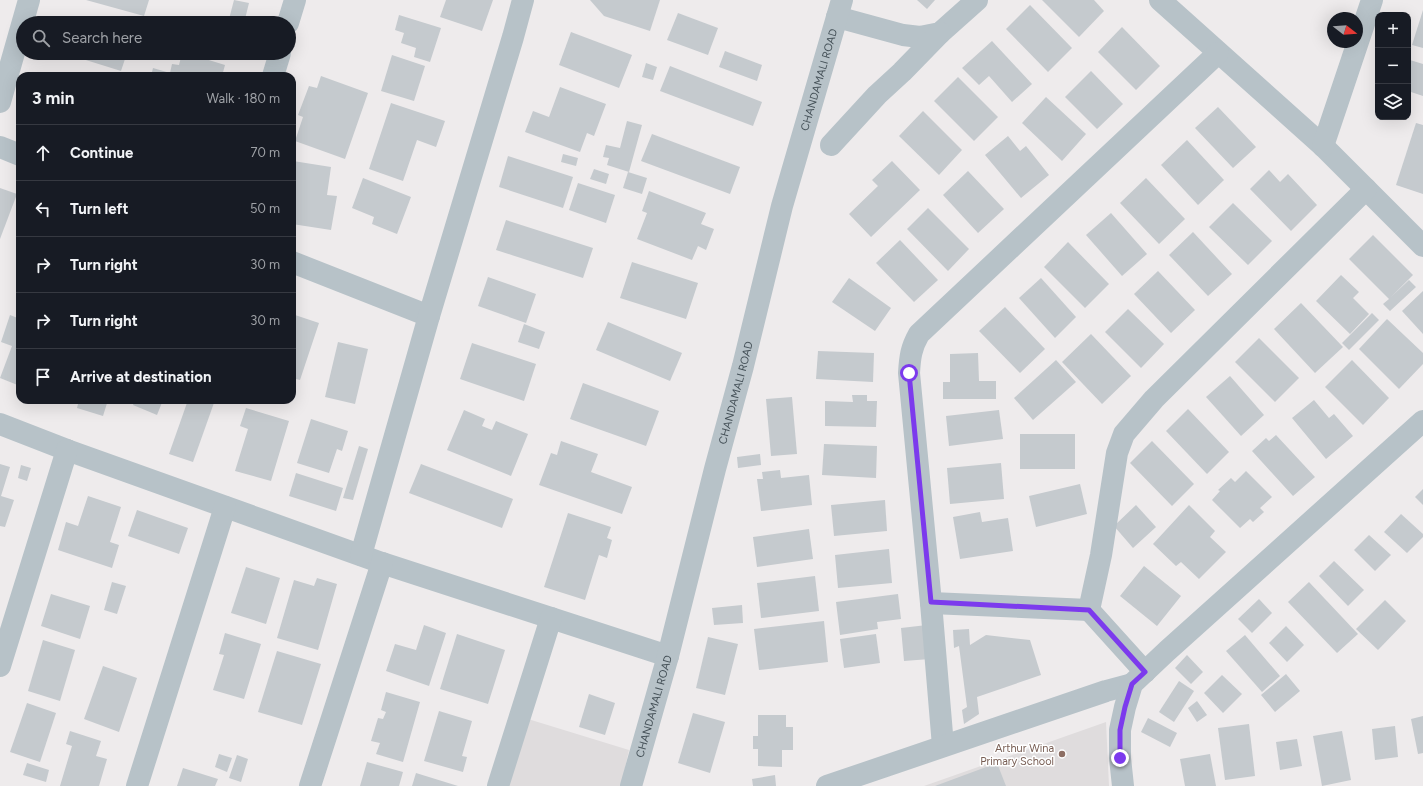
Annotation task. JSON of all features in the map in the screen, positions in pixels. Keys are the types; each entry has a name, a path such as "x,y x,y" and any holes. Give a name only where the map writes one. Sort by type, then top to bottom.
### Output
{"street":[{"path":"24,16 29,0"},
{"path":"290,16 295,0"},
{"path":"361,555 429,316 514,37 523,0"},
{"path":"831,145 877,96 940,33 977,0"},
{"path":"1160,0 1323,146 1423,246"},
{"path":"1323,146 1372,0"},
{"path":"839,8 903,35 920,37 940,33"},
{"name":"CHANDAMALI ROAD","path":"631,786 668,656 715,469 743,366 782,206 839,8"},
{"path":"0,102 16,46"},
{"path":"944,746 909,373 912,345 919,334 1218,53"},
{"path":"274,72 278,60"},
{"path":"0,147 16,153"},
{"path":"1139,678 1089,610 1101,555 1114,467 1124,434 1154,399 1366,189"},
{"path":"296,264 429,316"},
{"path":"827,786 1106,691 1139,678 1423,421"},
{"path":"0,424 67,450 382,563 668,656"},
{"path":"0,666 67,450"},
{"path":"137,786 225,507"},
{"path":"310,786 382,563"},
{"path":"931,602 1089,610"},
{"path":"498,786 551,618"},
{"path":"1122,786 1120,730 1125,707 1139,678"}],"shaded area":[{"path":"528,719 629,750 621,786 508,786"},
{"name":"Arthur Wina Primary School","path":"1106,722 1109,786 924,786"}],"building":[{"path":"86,0 149,0 144,16"},
{"path":"234,0 249,3 246,16 230,16"},
{"path":"446,0 493,0 482,31 440,17"},
{"path":"590,0 660,0 650,31 604,16"},
{"path":"917,0 935,0 927,9"},
{"path":"1042,0 1094,0 1104,11 1079,37"},
{"path":"1030,5 1072,48 1048,72 1006,29"},
{"path":"1423,10 1423,48 1412,45"},
{"path":"678,13 718,28 708,55 667,40"},
{"path":"399,15 441,28 430,62 414,57 416,48 401,43 404,33 395,30"},
{"path":"1122,27 1160,66 1136,90 1098,52"},
{"path":"571,32 632,55 619,88 559,65"},
{"path":"992,41 1032,84 1012,102 989,76 979,85 962,68"},
{"path":"725,51 762,65 757,81 719,67"},
{"path":"392,55 425,66 414,101 381,91"},
{"path":"86,60 125,60 121,71"},
{"path":"180,60 209,60 225,65 223,72 170,72 172,64 179,65"},
{"path":"1411,60 1423,64 1423,96 1411,92"},
{"path":"646,63 657,67 653,80 642,77"},
{"path":"670,66 762,102 753,126 660,91"},
{"path":"153,68 167,72 152,72"},
{"path":"1091,71 1123,104 1097,129 1065,97"},
{"path":"321,76 368,93 345,159 296,141 303,117 298,115 309,86 317,88"},
{"path":"958,77 998,117 974,141 934,101"},
{"path":"560,87 606,104 594,136 587,133 580,152 525,132 533,111 549,117"},
{"path":"1046,97 1086,134 1062,161 1022,123"},
{"path":"391,103 445,121 436,147 417,140 403,181 369,169"},
{"path":"1218,107 1256,147 1233,168 1195,128"},
{"path":"923,111 962,150 939,175 899,136"},
{"path":"627,121 642,125 629,172 607,165 609,158 603,157 606,145 620,148"},
{"path":"1416,123 1423,125 1423,194 1396,185"},
{"path":"652,134 740,167 730,194 641,161"},
{"path":"1008,136 1020,151 1026,146 1049,175 1021,198 985,155"},
{"path":"1187,140 1224,180 1198,205 1161,165"},
{"path":"563,154 578,158 576,166 561,162"},
{"path":"508,156 573,177 563,208 499,187"},
{"path":"296,161 331,167 327,195 337,196 331,230 296,225"},
{"path":"892,161 920,190 871,237 849,214 878,186 872,180"},
{"path":"594,169 609,174 606,184 590,179"},
{"path":"1269,170 1280,182 1288,174 1317,205 1291,231 1250,189"},
{"path":"968,171 1004,209 978,233 943,195"},
{"path":"628,172 647,178 642,194 623,188"},
{"path":"363,178 411,197 397,234 372,224 374,217 352,208"},
{"path":"1146,178 1185,219 1159,244 1120,203"},
{"path":"578,183 615,195 606,223 569,210"},
{"path":"0,188 16,194 16,197 0,239"},
{"path":"649,191 706,213 701,224 714,229 706,250 698,246 692,260 637,239 647,213 642,211"},
{"path":"1233,203 1272,241 1248,265 1209,227"},
{"path":"928,208 969,249 948,271 907,229"},
{"path":"1111,213 1147,254 1122,276 1086,235"},
{"path":"506,220 593,248 583,278 496,250"},
{"path":"1193,232 1232,274 1208,296 1169,255"},
{"path":"1373,235 1413,275 1391,297 1409,280 1416,287 1390,311 1383,304 1389,299 1349,259"},
{"path":"900,240 938,280 914,302 876,263"},
{"path":"1068,242 1109,284 1085,308 1044,267"},
{"path":"632,262 698,283 686,319 620,298"},
{"path":"1158,271 1195,310 1171,333 1134,294"},
{"path":"1341,275 1359,292 1353,298 1369,314 1350,334 1316,301"},
{"path":"488,277 536,294 526,323 478,306"},
{"path":"849,278 891,308 875,331 832,302"},
{"path":"1041,278 1076,317 1055,338 1019,298"},
{"path":"1423,291 1423,334 1402,311"},
{"path":"1301,303 1343,347 1315,373 1274,329"},
{"path":"1005,307 1045,349 1020,373 979,331"},
{"path":"1128,309 1164,344 1141,368 1105,332"},
{"path":"1372,313 1379,320 1349,350 1342,343"},
{"path":"10,315 16,317 16,384 0,378 12,346 1,342"},
{"path":"296,315 319,323 300,380 296,379"},
{"path":"1387,319 1423,353 1423,364 1399,389 1359,349"},
{"path":"608,322 682,353 670,381 596,350"},
{"path":"524,324 545,332 539,349 518,342"},
{"path":"1091,334 1131,376 1102,404 1062,362"},
{"path":"1259,338 1299,378 1275,402 1235,362"},
{"path":"338,342 368,349 355,404 325,397"},
{"path":"472,343 536,364 524,401 460,379"},
{"path":"818,351 874,353 873,382 816,379"},
{"path":"978,353 979,381 996,381 996,399 943,399 943,382 950,382 950,354"},
{"path":"1056,360 1076,382 1033,420 1014,398"},
{"path":"1352,360 1389,398 1363,425 1325,387"},
{"path":"1230,376 1264,415 1241,436 1206,397"},
{"path":"583,383 659,411 646,446 570,419"},
{"path":"852,395 867,395 867,401 877,401 876,427 825,426 825,401 853,402"},
{"path":"792,397 797,454 771,456 766,399"},
{"path":"1314,400 1329,418 1334,414 1353,436 1326,459 1292,418"},
{"path":"78,404 107,404 103,416 77,408"},
{"path":"133,404 161,404 157,415"},
{"path":"187,404 214,404 193,462 169,454"},
{"path":"246,408 289,421 271,481 235,471 248,429 240,426"},
{"path":"1188,409 1229,452 1207,474 1166,431"},
{"path":"464,410 485,419 482,426 492,430 496,421 528,434 511,476 447,450"},
{"path":"999,410 1003,439 949,446 946,416"},
{"path":"311,419 348,431 342,451 337,449 329,473 297,463"},
{"path":"1020,434 1075,434 1075,469 1020,469"},
{"path":"1276,435 1315,477 1293,496 1252,451 1266,438 1269,441"},
{"path":"561,441 598,454 591,472 632,487 622,514 539,485 551,453 557,455"},
{"path":"1152,441 1194,484 1172,506 1130,463"},
{"path":"824,444 877,446 876,478 822,475"},
{"path":"359,446 368,449 353,500 343,498"},
{"path":"760,454 761,465 738,468 737,457"},
{"path":"1001,463 1004,499 950,504 947,468"},
{"path":"0,464 10,467 1,496 14,500 5,527 0,526"},
{"path":"421,464 513,499 502,528 409,493"},
{"path":"21,465 31,468 27,481 18,478"},
{"path":"780,470 781,478 809,475 812,505 761,511 757,479 763,479 762,472"},
{"path":"1246,471 1272,497 1260,508 1264,512 1253,522 1250,519 1240,528 1212,500 1220,491 1218,490 1231,478 1235,482"},
{"path":"296,473 343,488 336,511 289,496"},
{"path":"1080,484 1087,514 1036,527 1029,496"},
{"path":"1423,489 1423,505 1415,497"},
{"path":"88,496 121,507 110,542 119,545 112,568 58,550 66,522 78,526"},
{"path":"885,500 887,531 834,536 831,505"},
{"path":"1136,505 1156,527 1133,548 1114,526"},
{"path":"1189,505 1215,531 1210,537 1226,552 1199,579 1181,562 1176,566 1153,544"},
{"path":"137,510 188,528 179,554 128,536"},
{"path":"980,512 982,522 1008,518 1013,551 960,559 953,517"},
{"path":"568,513 611,527 607,538 612,540 607,558 599,555 585,600 544,587"},
{"path":"1401,514 1423,534 1423,537 1407,553 1384,532"},
{"path":"809,529 813,559 757,567 753,537"},
{"path":"1369,535 1391,555 1375,571 1354,550"},
{"path":"889,549 892,583 838,588 835,555"},
{"path":"1334,561 1364,590 1348,606 1319,576"},
{"path":"1144,566 1181,596 1157,626 1120,596"},
{"path":"246,567 280,578 266,624 231,613"},
{"path":"815,576 819,611 761,618 757,583"},
{"path":"317,578 337,584 318,650 277,638 294,580 314,586"},
{"path":"112,582 126,586 117,614 104,610"},
{"path":"1309,582 1358,634 1337,653 1288,602"},
{"path":"51,594 90,606 80,639 41,626"},
{"path":"898,594 901,619 877,622 878,629 840,635 836,602"},
{"path":"1259,599 1272,613 1252,633 1238,619"},
{"path":"1385,600 1406,621 1378,650 1356,629"},
{"path":"742,605 743,623 714,625 712,608"},
{"path":"824,621 828,662 759,670 754,629"},
{"path":"424,625 446,633 429,686 386,671 395,644 416,650"},
{"path":"927,625 930,659 904,661 901,628"},
{"path":"1286,626 1304,645 1287,662 1269,643"},
{"path":"969,629 970,645 986,635 1030,640 1041,675 977,697 979,714 964,724 962,710 967,707 959,646 954,648 953,630"},
{"path":"225,633 261,644 244,699 213,690 224,655 219,654"},
{"path":"457,634 505,650 488,704 440,689"},
{"path":"876,634 880,663 844,668 840,639"},
{"path":"1245,635 1280,676 1262,692 1226,651"},
{"path":"708,637 738,644 725,695 696,688"},
{"path":"43,640 75,650 60,701 28,691"},
{"path":"277,651 321,664 302,725 258,712"},
{"path":"1187,655 1203,672 1191,684 1175,668"},
{"path":"103,666 137,678 119,732 84,719"},
{"path":"1286,674 1300,691 1275,712 1261,695"},
{"path":"1222,675 1242,694 1223,713 1204,693"},
{"path":"1179,681 1194,691 1174,722 1159,712"},
{"path":"386,692 420,702 403,762 376,754 380,743 371,741 378,718 383,719 386,712 381,710"},
{"path":"589,694 615,703 605,735 579,727"},
{"path":"1197,701 1207,715 1197,722 1188,708"},
{"path":"27,703 56,713 40,762 10,752"},
{"path":"439,711 472,721 462,756 467,757 463,772 424,761"},
{"path":"693,713 725,722 710,773 678,763"},
{"path":"758,715 786,715 786,727 793,727 793,750 782,750 782,767 758,766 758,749 753,749 753,736 758,736"},
{"path":"1423,716 1423,753 1418,754 1411,719"},
{"path":"1148,718 1177,733 1170,747 1141,732"},
{"path":"1249,724 1255,776 1225,780 1218,728"},
{"path":"1395,726 1398,757 1375,760 1372,729"},
{"path":"70,731 101,741 96,756 107,759 99,786 60,786 72,746 66,744"},
{"path":"1342,731 1351,780 1322,786 1313,736"},
{"path":"1297,739 1302,766 1280,770 1276,742"},
{"path":"219,754 232,758 227,772 215,767"},
{"path":"1210,754 1216,786 1185,786 1180,759"},
{"path":"237,755 248,759 241,782 229,778"},
{"path":"367,762 403,772 399,786 360,786"},
{"path":"27,763 49,770 46,782 23,775"},
{"path":"997,763 1006,786 935,786"},
{"path":"183,768 218,779 215,786 177,786"},
{"path":"416,773 458,786 412,786"},
{"path":"775,775 776,786 753,786 752,779"}],"place":[{"name":"Arthur Wina Primary School","path":"1062,754"}],"route":[{"path":"909,373 931,602 1089,610 1145,672 1132,684 1125,707 1120,730 1120,758"}]}
